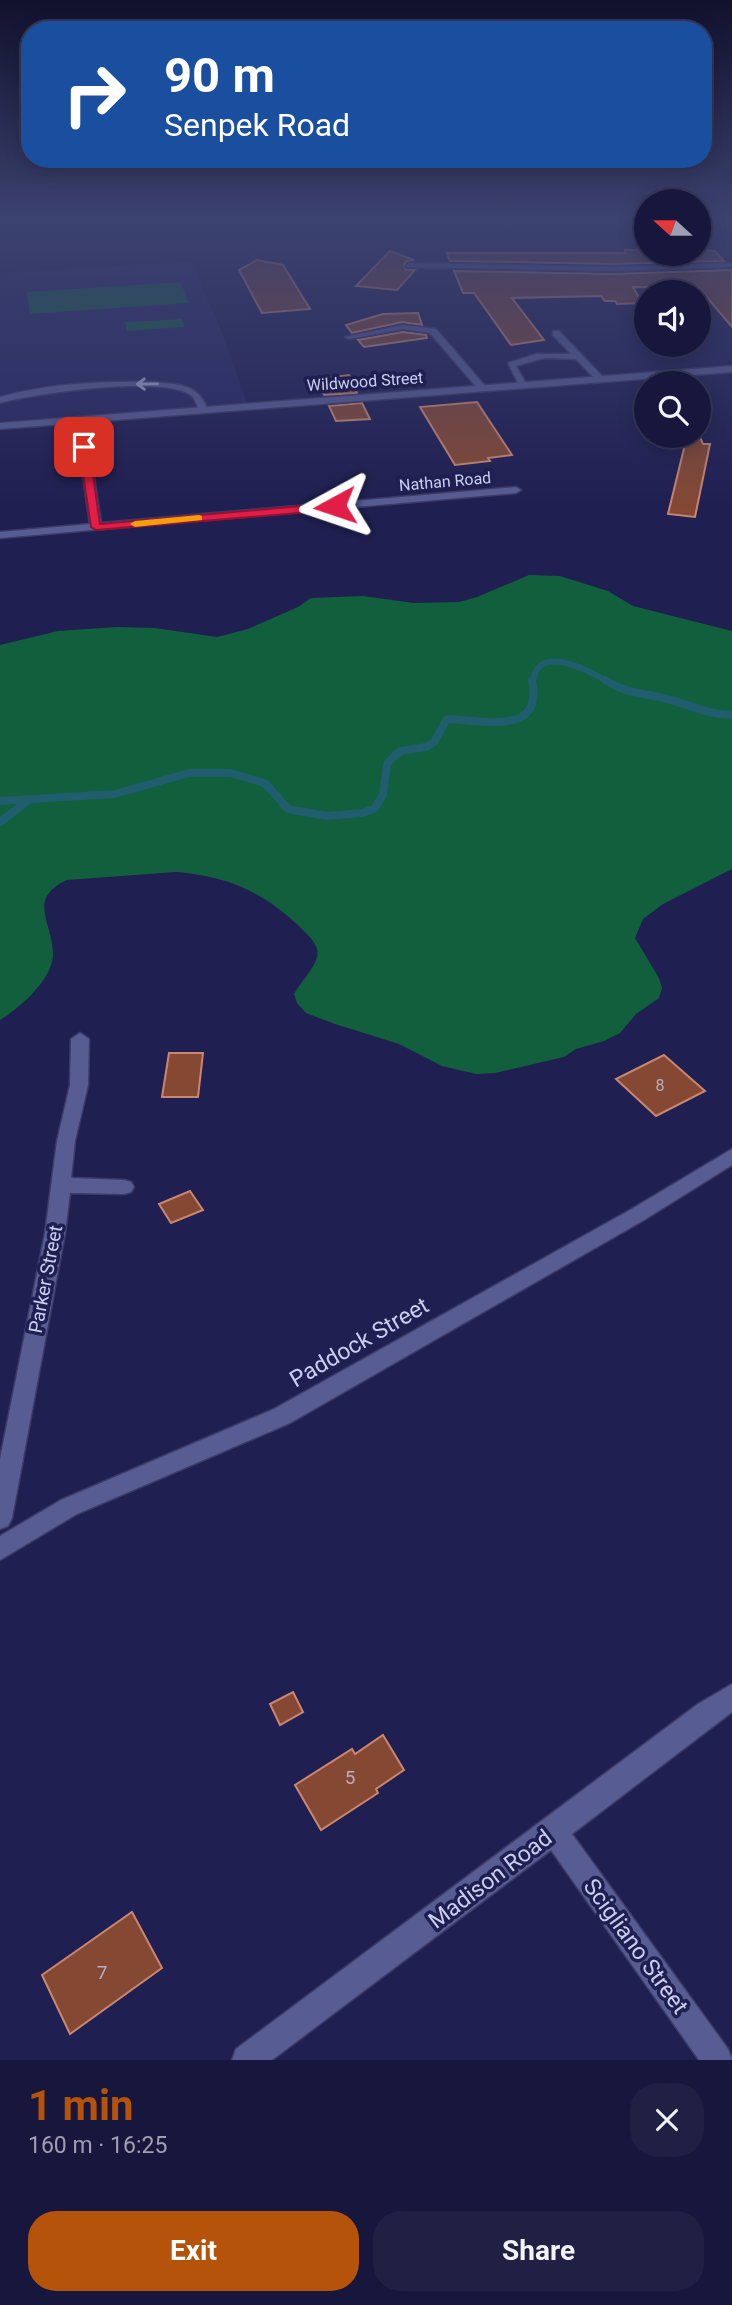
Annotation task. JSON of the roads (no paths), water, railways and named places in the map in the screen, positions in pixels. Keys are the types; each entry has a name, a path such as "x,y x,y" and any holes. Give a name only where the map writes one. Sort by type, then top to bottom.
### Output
{"street":[{"name":"Wildwood Street","path":"0,426 732,369"},
{"path":"80,420 96,527"},
{"name":"Nathan Road","path":"0,536 516,490"},
{"name":"Parker Street","path":"0,1518 55,1233 66,1141 79,1085 80,1039"},
{"name":"Paddock Street","path":"0,1549 69,1507 282,1416 637,1215 732,1156"},
{"path":"60,1185 124,1187"},
{"name":"Madison Road","path":"247,2060 554,1832 707,1713 732,1697"},
{"name":"Scigliano Street","path":"554,1832 717,2060"}],"lane":[{"path":"349,337 403,327 433,331 482,388"},
{"path":"556,333 600,379"},
{"path":"523,385 511,365 533,356 579,357"},
{"path":"0,400 38,391 161,384 194,393 203,410"}],"waterway":[{"path":"533,682 537,670 544,664 554,662 577,667 608,682"},
{"path":"0,801 115,794 189,773 230,773 265,783 288,809 327,816 362,813 374,809 383,795 387,764 393,757 401,751 426,747 434,742 447,719 493,722 520,718 529,710 533,698 532,680"},
{"path":"605,680 627,690 714,713 732,715"},
{"path":"0,822 29,800"}]}
